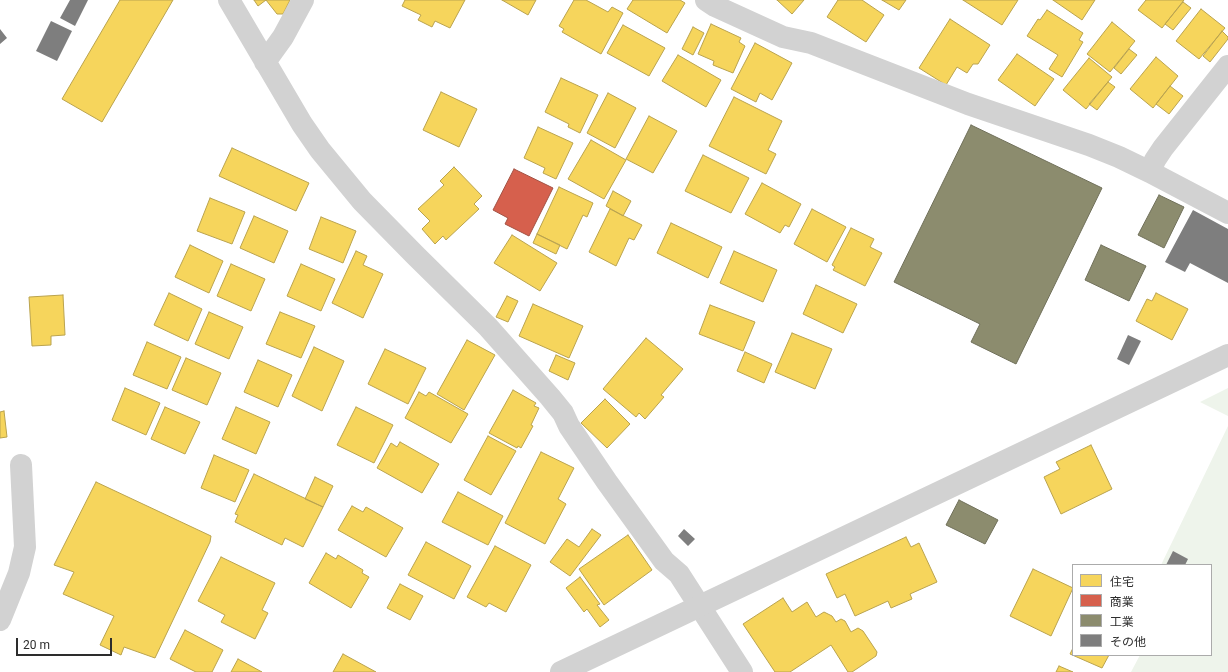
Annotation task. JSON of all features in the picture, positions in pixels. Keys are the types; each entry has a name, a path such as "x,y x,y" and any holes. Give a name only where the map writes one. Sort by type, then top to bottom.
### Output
{"street":[{"path":"229,0 302,124 339,174 362,201 488,327 515,356 563,413 568,426 607,482 664,561 679,574 742,672"},
{"path":"265,62 283,37 303,0"},
{"path":"713,2 783,37 811,43 968,104 1090,145 1150,172 1228,213"},
{"path":"1150,172 1155,160 1163,148 1228,66"},
{"path":"561,672 1228,355"},
{"path":"0,620 19,573 25,547 21,465"}],"shaded area":[{"path":"1228,388 1228,416 1200,402"},
{"path":"1228,426 1228,672 1131,672 1139,656 1212,656 1212,564 1161,564"}],"building: 住宅":[{"path":"120,0 173,0 102,122 62,99"},
{"path":"254,0 266,0 258,6"},
{"path":"266,0 290,0 283,14 277,14"},
{"path":"405,0 465,0 450,28 435,21 432,27 418,20 421,15 402,6"},
{"path":"502,0 536,0 528,15"},
{"path":"574,0 586,0 608,12 612,7 623,13 601,54 562,32 564,29 559,26"},
{"path":"633,0 680,0 685,3 667,33 627,9"},
{"path":"777,0 804,0 792,14"},
{"path":"838,0 862,0 884,15 866,42 827,17"},
{"path":"882,0 906,0 899,10"},
{"path":"963,0 1018,0 1002,25"},
{"path":"1053,0 1095,0 1082,20"},
{"path":"1146,0 1184,0 1162,28 1138,10"},
{"path":"1183,2 1191,8 1173,30 1165,24"},
{"path":"1201,9 1225,28 1199,59 1176,41"},
{"path":"1047,10 1083,33 1079,40 1083,42 1062,77 1049,69 1058,55 1027,36 1038,19 1040,20"},
{"path":"950,19 990,45 978,64 973,64 967,73 957,67 946,85 919,68"},
{"path":"1112,22 1135,41 1110,72 1087,54"},
{"path":"711,24 741,38 739,42 745,46 733,73 713,65 714,61 698,54"},
{"path":"623,25 665,48 649,76 607,53"},
{"path":"693,27 704,33 693,55 682,49"},
{"path":"1222,31 1228,39 1210,62 1203,56"},
{"path":"755,43 792,63 772,100 760,93 756,102 731,89"},
{"path":"1129,49 1137,55 1121,74 1114,68"},
{"path":"1017,54 1054,79 1035,106 998,80"},
{"path":"678,55 721,80 706,107 662,81"},
{"path":"1156,57 1178,76 1153,108 1130,89"},
{"path":"1089,58 1112,77 1086,109 1063,90"},
{"path":"561,78 598,95 580,133 568,127 569,124 545,112"},
{"path":"1108,82 1115,87 1097,110 1089,104"},
{"path":"1170,86 1183,96 1169,114 1156,104"},
{"path":"441,92 477,109 459,147 423,130"},
{"path":"608,93 636,108 615,148 587,133"},
{"path":"734,97 782,121 768,150 776,154 766,174 709,146"},
{"path":"649,116 677,131 653,173 626,159"},
{"path":"538,127 573,143 556,179 543,173 545,168 524,158"},
{"path":"591,140 626,160 604,199 568,179"},
{"path":"232,148 309,183 296,211 219,176"},
{"path":"703,155 749,178 731,213 685,191"},
{"path":"454,167 482,196 474,204 479,209 446,240 443,236 435,244 422,229 430,221 418,209 444,185 440,181"},
{"path":"762,183 801,204 789,227 785,225 780,233 745,214"},
{"path":"559,187 593,203 587,217 583,215 567,249 537,234"},
{"path":"613,191 631,201 623,216 606,206"},
{"path":"210,198 245,212 232,244 197,231"},
{"path":"610,209 642,225 634,240 629,238 616,266 589,252"},
{"path":"812,209 846,227 827,262 794,244"},
{"path":"254,216 288,231 274,263 240,248"},
{"path":"321,217 356,231 343,263 309,249"},
{"path":"671,223 722,247 708,278 657,253"},
{"path":"851,228 874,239 870,247 882,253 865,286 833,270 835,267 832,265"},
{"path":"537,234 560,245 556,254 533,243"},
{"path":"512,235 557,263 540,291 494,263"},
{"path":"190,245 223,261 209,293 175,277"},
{"path":"356,251 367,256 363,265 383,274 363,318 332,303"},
{"path":"734,251 777,270 763,302 720,283"},
{"path":"231,264 265,279 251,311 217,296"},
{"path":"301,264 335,279 321,311 287,296"},
{"path":"816,285 857,304 843,333 803,314"},
{"path":"169,293 202,309 188,341 154,325"},
{"path":"1156,293 1188,309 1172,340 1136,321 1147,299 1152,301"},
{"path":"63,295 65,335 51,336 51,345 32,346 29,297"},
{"path":"507,296 518,301 508,322 496,317"},
{"path":"533,304 583,326 569,358 519,336"},
{"path":"710,305 755,322 743,351 699,334"},
{"path":"209,312 243,327 229,359 195,344"},
{"path":"280,312 315,326 301,358 266,344"},
{"path":"792,333 832,349 815,389 775,372"},
{"path":"646,338 683,369 661,395 664,397 645,419 639,413 636,417 603,389"},
{"path":"467,340 495,355 464,410 437,394"},
{"path":"147,342 181,357 167,389 133,375"},
{"path":"314,347 344,361 322,411 292,396"},
{"path":"385,349 426,368 408,404 368,384"},
{"path":"745,352 772,364 764,383 737,371"},
{"path":"556,355 575,363 568,380 549,371"},
{"path":"186,358 221,373 207,405 172,390"},
{"path":"258,360 292,375 278,407 244,392"},
{"path":"125,388 160,403 146,435 112,420"},
{"path":"513,390 536,403 534,406 539,408 531,425 533,426 521,448 518,446 517,448 489,433"},
{"path":"419,392 426,396 429,392 468,414 451,443 405,418"},
{"path":"605,399 630,424 607,448 581,423"},
{"path":"165,407 200,422 185,454 151,439"},
{"path":"236,407 270,422 256,454 222,439"},
{"path":"356,407 393,425 374,463 337,445"},
{"path":"4,411 7,437 0,438 0,412"},
{"path":"488,436 516,451 491,495 464,480"},
{"path":"400,442 439,464 422,493 377,468 391,443 397,447"},
{"path":"1091,445 1112,489 1061,514 1044,477 1060,469 1056,462"},
{"path":"541,452 574,468 558,499 566,504 545,544 505,523"},
{"path":"214,455 249,470 235,502 201,488"},
{"path":"254,474 323,507 303,547 285,538 282,545 235,522 238,515 235,514"},
{"path":"315,477 333,486 323,507 305,499"},
{"path":"96,482 211,536 210,542 155,658 124,647 121,655 100,645 114,616 63,594 74,572 54,565"},
{"path":"458,492 503,516 488,545 442,522"},
{"path":"352,506 363,512 366,507 403,528 386,557 338,530"},
{"path":"592,529 601,535 570,576 550,562 567,539 579,547"},
{"path":"628,535 652,570 604,605 579,569"},
{"path":"906,537 911,547 919,543 937,582 910,594 912,599 891,608 888,601 855,616 845,594 837,598 826,574"},
{"path":"426,542 471,566 454,599 408,575"},
{"path":"495,546 531,565 506,612 489,603 486,607 467,597"},
{"path":"326,553 336,559 338,555 363,570 362,573 369,577 351,608 309,583"},
{"path":"221,557 275,583 262,610 268,613 255,639 221,622 225,615 198,601"},
{"path":"1033,569 1072,588 1051,636 1010,616"},
{"path":"580,577 600,604 597,605 609,620 600,627 587,609 584,612 566,588"},
{"path":"400,584 423,596 410,620 387,608"},
{"path":"783,598 792,612 807,602 816,617 824,612 832,616 836,622 841,619 845,621 851,632 858,628 863,631 877,652 876,656 852,672 848,672 831,645 790,672 775,672 743,624"},
{"path":"185,630 223,650 212,672 196,672 170,659"},
{"path":"343,654 376,672 333,672"},
{"path":"1075,656 1108,656 1102,668"},
{"path":"238,659 262,672 231,672"},
{"path":"1059,666 1073,672 1056,672"}],"building: 商業":[{"path":"514,169 553,188 529,236 505,224 508,218 493,210"}],"building: 工業":[{"path":"971,125 1102,188 1016,364 971,342 980,324 894,282"},
{"path":"1159,195 1184,207 1164,248 1138,235"},
{"path":"1101,245 1146,266 1129,301 1085,280"},
{"path":"959,500 998,520 985,544 946,525"}],"building: その他":[{"path":"70,0 88,0 75,26 60,18"},
{"path":"51,21 72,31 57,61 36,51"},
{"path":"0,29 7,38 0,44"},
{"path":"1193,210 1228,229 1228,283 1190,263 1185,272 1165,262"},
{"path":"1128,335 1141,341 1129,365 1117,359"},
{"path":"684,529 695,539 688,546 678,536"},
{"path":"1173,551 1188,559 1186,564 1166,564"}]}
